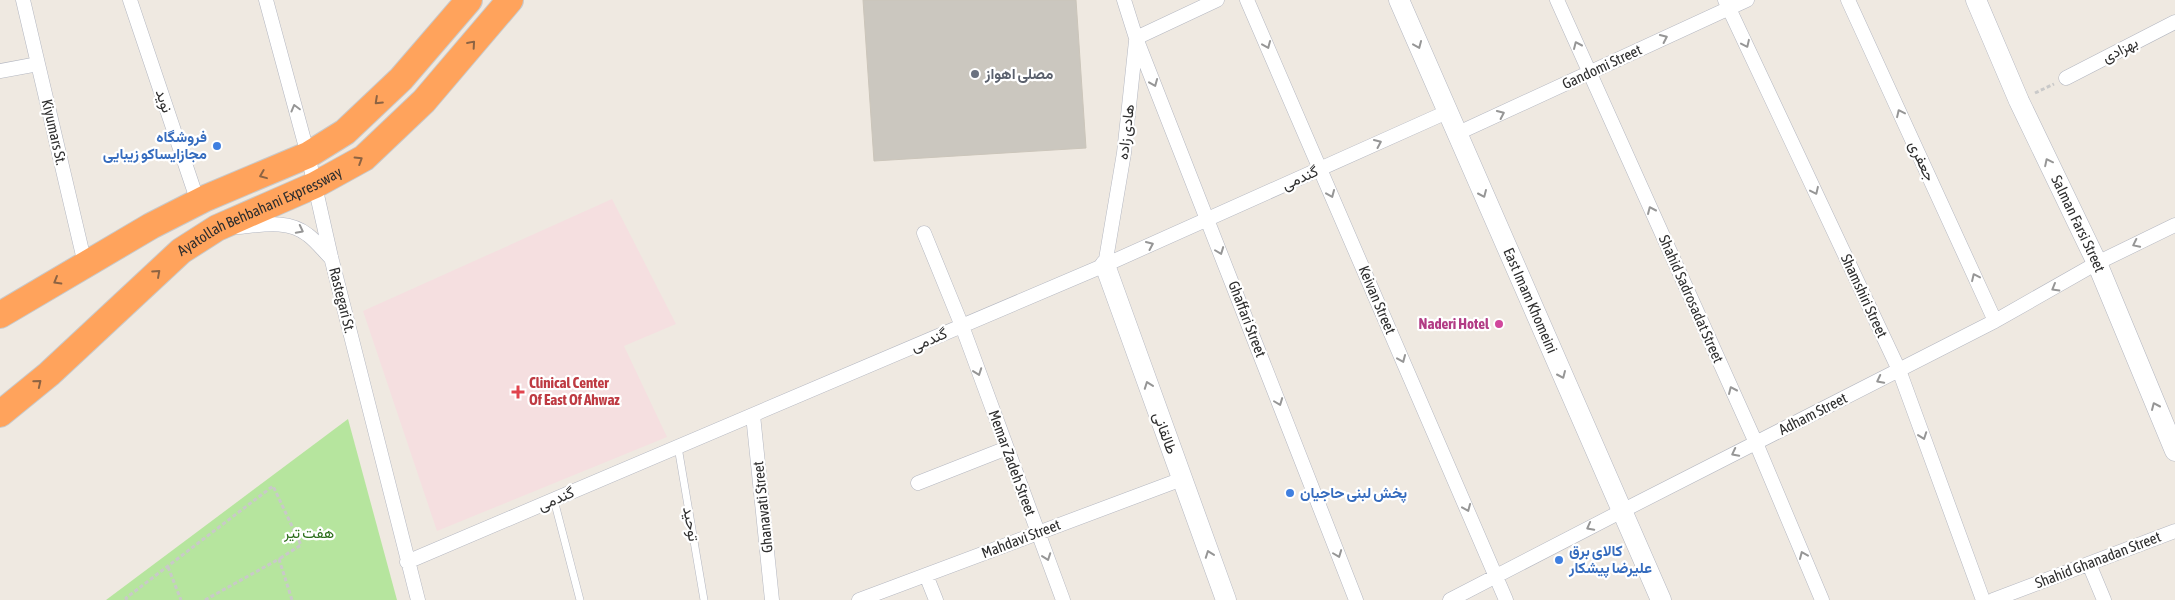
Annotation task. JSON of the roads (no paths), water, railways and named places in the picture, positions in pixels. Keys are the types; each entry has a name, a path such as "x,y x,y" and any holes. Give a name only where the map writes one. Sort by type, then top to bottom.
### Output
{"highway":[{"name":"Ayatollah Behbahani Expressway","path":"0,314 151,226 198,202 308,155 345,132 401,79 469,0"},
{"name":"Ayatollah Behbahani Expressway","path":"0,414 49,374 182,251 217,228 315,185 364,158 424,101 510,0"},
{"path":"401,79 424,101"}],"main road":[{"name":"East Imam Khomeini","path":"1399,0 1661,600"},
{"name":"Salman Farsi Street","path":"1976,0 2019,101 2097,264 2175,451"},
{"name":"طالقانی","path":"1105,265 1226,600"}],"street":[{"name":"Kiyumars St.","path":"23,0 85,264"},
{"name":"نوید","path":"130,0 198,202"},
{"name":"Rastegari St.","path":"266,0 308,155 331,257 418,600"},
{"name":"هادی زاده","path":"1105,265 1124,153 1136,38 1124,0"},
{"path":"1136,38 1217,0"},
{"name":"Keivan Street","path":"1247,0 1506,600"},
{"name":"Shahid Sadrosadat Street","path":"1557,0 1756,443 1822,600"},
{"name":"Gandomi Street","path":"1456,134 1589,73 1727,4 1748,0"},
{"name":"جعفری","path":"1848,0 1995,321"},
{"name":"Shamshiri Street","path":"1727,4 1899,370 1983,600"},
{"name":"بهزادی","path":"2066,78 2175,22"},
{"name":"Ghaffari Street","path":"1136,38 1356,600"},
{"path":"0,71 38,64"},
{"name":"گندمی","path":"408,562 1105,265 1447,112"},
{"path":"217,228 276,224 290,226 307,234 331,257"},
{"name":"Adham Street","path":"1450,600 1995,321 2097,264 2175,225"},
{"name":"Memar Zadeh Street","path":"924,233 962,326 1063,600"},
{"name":"Ghanavati Street","path":"753,415 772,600"},
{"path":"918,483 1007,448"},
{"name":"Mahdavi Street","path":"860,600 1182,479"},
{"name":"Shahid Ghanadan Street","path":"1993,600 2175,530"},
{"path":"2089,564 2104,600"},
{"path":"926,575 936,600"}],"lane":[{"name":"توحید","path":"678,447 704,600"},
{"path":"554,500 580,600"}],"place":[{"name":"مصلی اهواز","path":"975,74"},
{"name":"فروشگاه مجازایساکو زیبایی","path":"217,146"},
{"name":"Naderi Hotel","path":"1499,324"},
{"name":"Clinical Center Of East Of Ahwaz","path":"518,392"},
{"name":"پخش لبنی حاجیان","path":"1290,493"},
{"name":"کالای برق علیرضا پیشکار","path":"1559,560"}],"park label":[{"name":"هفت تیر","path":"309,533"}]}
